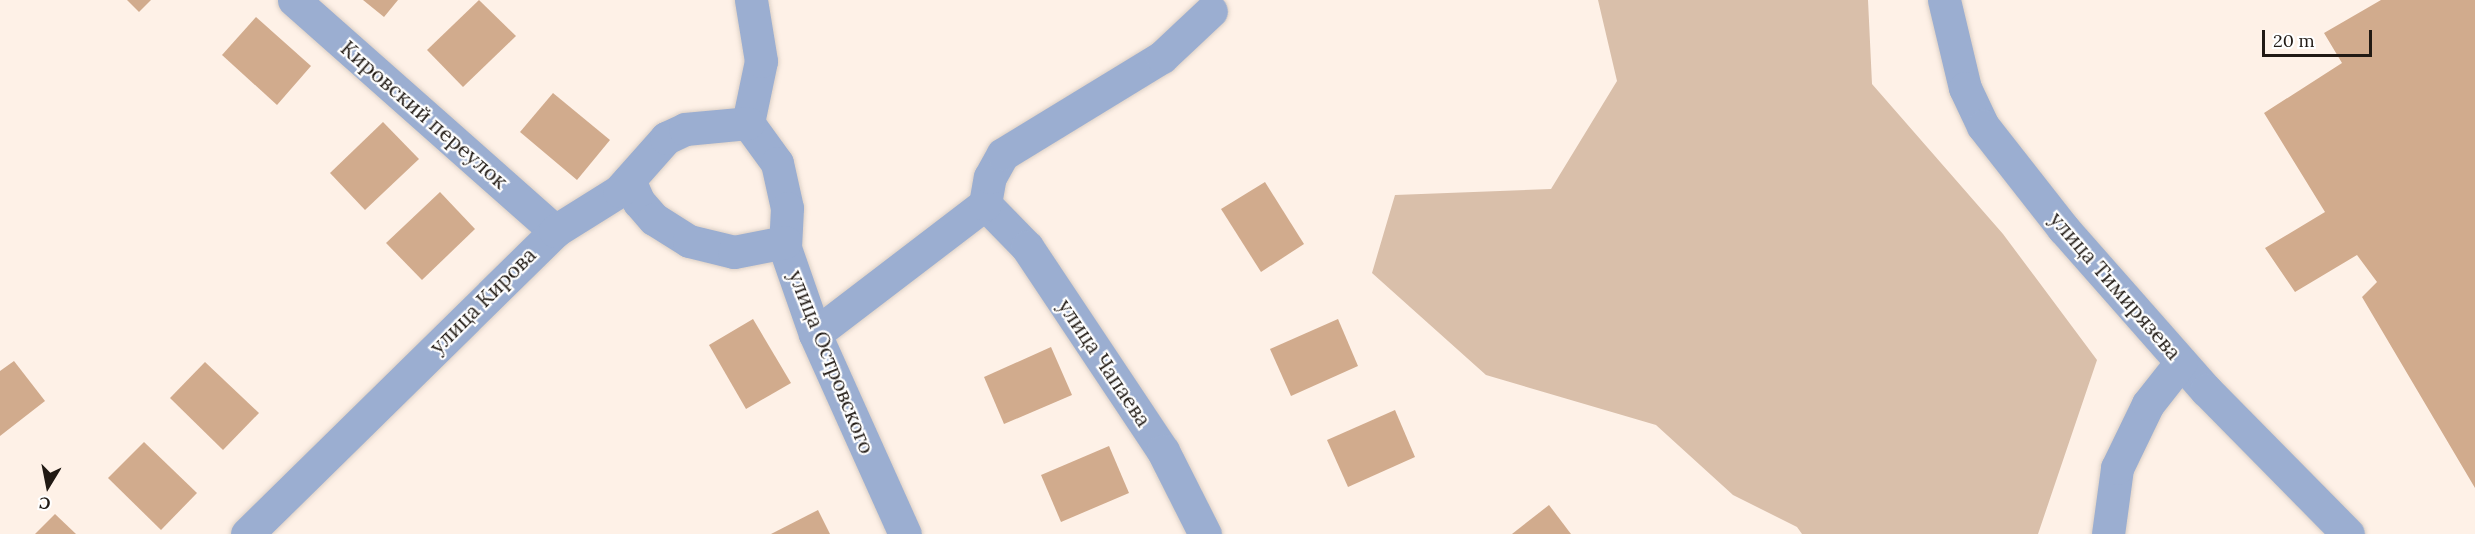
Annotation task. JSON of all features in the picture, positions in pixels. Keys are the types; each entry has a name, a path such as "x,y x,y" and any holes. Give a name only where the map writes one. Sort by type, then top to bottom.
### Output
{"street":[{"name":"Кировский переулок","path":"294,0 555,231"},
{"path":"748,123 761,61 751,0"},
{"name":"улица Тимирязева","path":"1944,0 1965,88 1983,126 2063,228 2181,362 2349,534"},
{"path":"816,334 985,204 990,177 1003,154 1162,57 1211,11"},
{"name":"улица Кирова","path":"247,534 555,231 629,180 666,138 685,129 748,123"},
{"name":"улица Островского","path":"748,123 777,163 784,186 785,242 816,334 904,534"},
{"path":"629,180 639,202 654,219 688,241 734,252 785,242"},
{"name":"улица Чапаева","path":"985,204 1040,267 1162,451 1204,534"},
{"path":"2108,534 2117,468 2148,404 2181,362"}],"shaded area":[{"path":"1598,0 1868,0 1872,84 2003,234 2097,360 2038,534 1802,534 1797,527 1733,495 1656,425 1486,375 1372,273 1395,195 1551,189 1617,81"}],"building":[{"path":"127,0 151,0 139,12"},
{"path":"363,0 398,0 384,17"},
{"path":"479,0 516,36 463,87 427,50"},
{"path":"2381,0 2475,0 2475,488 2362,297 2377,282 2357,255 2295,292 2265,248 2325,212 2264,113 2342,63 2324,33"},
{"path":"256,17 311,66 277,105 222,55"},
{"path":"553,93 610,140 577,180 520,132"},
{"path":"383,122 419,159 365,210 330,173"},
{"path":"1265,182 1304,244 1261,272 1221,209"},
{"path":"440,192 475,229 422,280 386,243"},
{"path":"753,319 791,383 746,409 709,345"},
{"path":"1338,319 1358,366 1291,396 1270,349"},
{"path":"1051,347 1072,395 1004,424 984,377"},
{"path":"14,361 45,401 0,436 0,371"},
{"path":"205,362 259,413 223,450 170,398"},
{"path":"1395,410 1415,457 1348,487 1327,440"},
{"path":"144,442 197,493 161,530 108,478"},
{"path":"1109,446 1129,493 1061,522 1041,475"},
{"path":"1549,505 1571,534 1512,534"},
{"path":"818,510 830,534 771,534"},
{"path":"55,514 76,534 35,534"}]}
